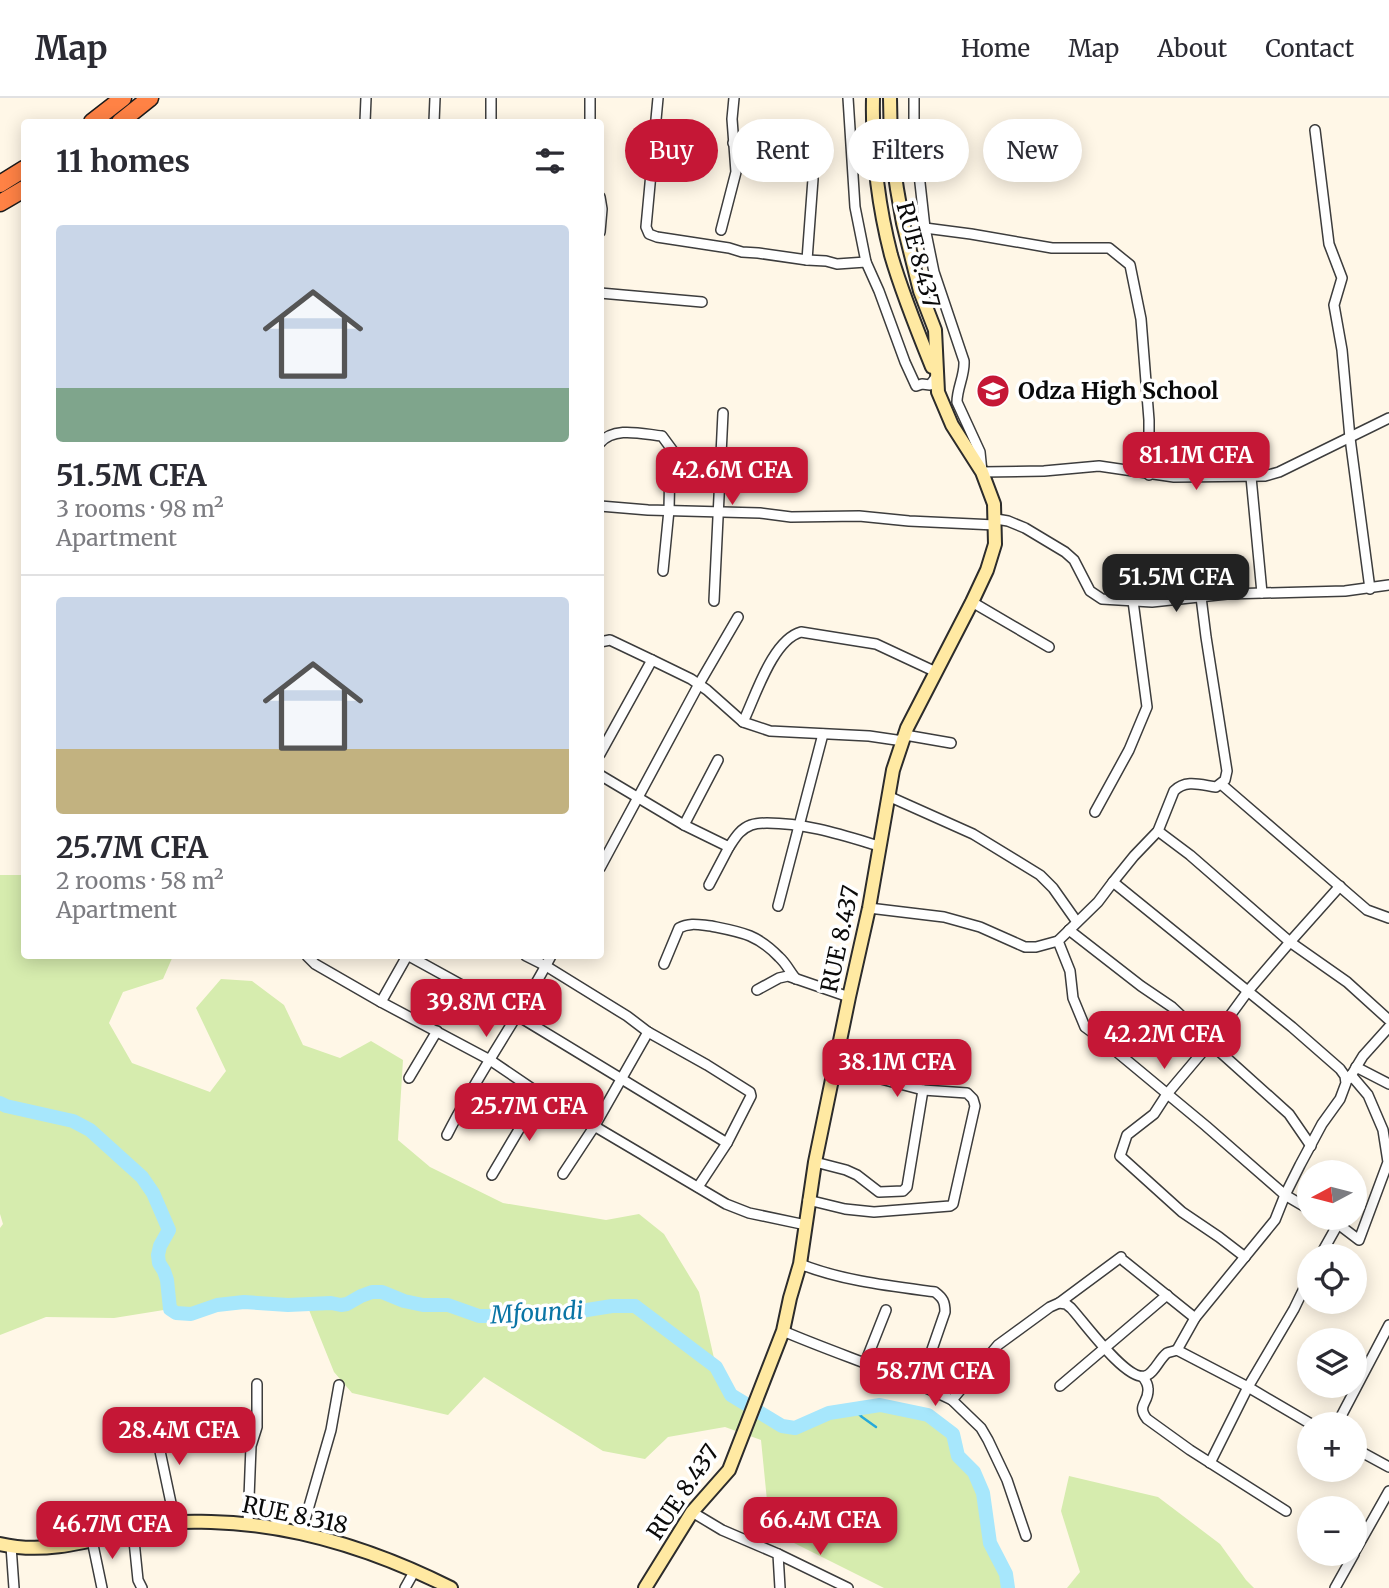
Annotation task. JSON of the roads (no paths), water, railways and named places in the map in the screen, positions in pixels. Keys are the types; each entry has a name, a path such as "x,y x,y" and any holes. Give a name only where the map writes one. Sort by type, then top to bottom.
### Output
{"highway":[{"path":"96,119 123,98"},
{"path":"124,119 150,98"},
{"path":"0,184 21,171"},
{"path":"0,203 21,191"}],"main road":[{"name":"RUE 8.437","path":"873,98 883,219 904,295 936,377"},
{"name":"RUE 8.437","path":"645,1588 692,1512 729,1470 783,1331 800,1264 815,1162 869,908 893,770 904,738 972,602 995,544 994,504 982,472 952,425 938,392 934,330 920,291 897,188 891,148 890,98"},
{"name":"RUE 8.318","path":"5,1545 44,1548 175,1522 248,1524 335,1542 451,1588"}],"street":[{"path":"365,119 366,98"},
{"path":"434,119 435,98"},
{"path":"491,98 491,119"},
{"path":"590,98 590,119"},
{"path":"658,98 646,227 649,234 675,241 729,247 742,252 837,264 866,262"},
{"path":"733,119 734,98"},
{"path":"848,98 855,207 866,262 916,386 930,385 936,377"},
{"path":"914,98 914,128 925,228 934,272 964,361 957,402 980,452 982,472 1044,471 1099,466 1174,477 1265,476 1279,472 1389,418"},
{"path":"1315,131 1329,244 1342,278 1335,305 1370,589"},
{"path":"721,230 733,182"},
{"path":"807,260 813,182"},
{"path":"925,228 1052,248 1109,248 1130,265 1141,319 1149,421 1149,475"},
{"path":"604,293 702,302"},
{"path":"714,601 723,413"},
{"path":"604,439 618,432 662,436 673,451 670,460 669,510 663,571"},
{"path":"1251,477 1262,593"},
{"path":"604,506 760,513 791,517 859,516 909,521 1008,521 1065,552 1074,560 1096,596 1102,600 1152,602 1227,594 1345,591 1389,585"},
{"path":"869,908 967,922 1025,947 1058,941 1098,902 1134,856 1158,831 1174,791 1179,786 1186,783 1216,786 1225,780 1227,771 1201,597"},
{"path":"1096,812 1129,750 1147,707 1133,601"},
{"path":"972,602 1049,647"},
{"path":"604,861 738,617"},
{"path":"743,722 775,656 786,641 801,632 876,644 936,672"},
{"path":"604,640 610,640 691,679 743,722 770,731 951,743"},
{"path":"604,747 652,660"},
{"path":"778,906 824,734"},
{"path":"684,825 718,760"},
{"path":"604,777 684,825 729,847"},
{"path":"1221,784 1367,910 1388,916"},
{"path":"888,796 972,834 1041,875 1077,922"},
{"path":"709,886 738,833 757,823 800,825 879,846"},
{"path":"1158,831 1190,855 1290,942 1347,982 1389,1020"},
{"path":"1113,882 1248,991 1345,1076 1389,1084"},
{"path":"1245,1257 1182,1212 1120,1156 1127,1135 1154,1114 1248,991 1340,887"},
{"path":"664,964 679,928 695,924 754,936 780,957 796,979"},
{"path":"1069,930 1172,1007 1289,1114 1311,1146"},
{"path":"1058,941 1070,971 1073,998 1085,1027 1284,1195 1297,1202"},
{"path":"310,959 381,1002 490,1059 594,1127 737,1209 806,1225"},
{"path":"381,1002 406,959"},
{"path":"414,959 518,1016 727,1143"},
{"path":"532,959 750,1092 751,1096 727,1143 698,1186"},
{"path":"447,1135 550,959"},
{"path":"757,990 788,976 849,997"},
{"path":"1178,1350 1195,1318 1275,1220 1284,1195 1322,1124 1340,1099 1363,1055 1389,1027"},
{"path":"409,1078 437,1031"},
{"path":"563,1174 594,1127 648,1032"},
{"path":"808,1200 845,1209 880,1212 950,1206 953,1204 975,1106 974,1099 964,1092 923,1090 835,1069"},
{"path":"1351,1075 1368,1095 1383,1130 1388,1162 1367,1218"},
{"path":"815,1162 846,1170 878,1192 903,1191 907,1187 923,1090"},
{"path":"492,1175 540,1094"},
{"path":"1346,1230 1359,1240 1363,1230"},
{"path":"952,1400 998,1345 1049,1307 1123,1259 1195,1318"},
{"path":"800,1264 872,1284 935,1292 942,1297 945,1312 920,1384"},
{"path":"1059,1386 1167,1295"},
{"path":"1059,1303 1071,1308 1113,1358 1136,1376 1149,1375 1168,1352 1178,1350 1297,1416"},
{"path":"1210,1463 1248,1387 1297,1303"},
{"path":"865,1363 886,1310"},
{"path":"1343,1412 1389,1325"},
{"path":"783,1331 920,1384 952,1400 981,1428 988,1440 1007,1480 1026,1536"},
{"path":"1143,1377 1148,1386 1142,1407 1147,1419 1286,1511"},
{"path":"248,1524 251,1446 257,1427 257,1384"},
{"path":"301,1534 331,1430 339,1385"},
{"path":"153,1418 175,1522"},
{"path":"1367,1455 1389,1467"},
{"path":"1367,1530 1389,1491"},
{"path":"692,1512 722,1530 848,1588"},
{"path":"133,1531 138,1580 142,1588"},
{"path":"92,1540 102,1588"},
{"path":"5,1545 14,1588"},
{"path":"778,1554 780,1588"},
{"path":"1335,1588 1347,1566"},
{"path":"405,1588 414,1572"}],"waterway":[{"name":"Mfoundi","path":"0,1103 73,1121 90,1130 142,1177 153,1193 169,1230 158,1255 167,1280 170,1309 176,1313 191,1314 217,1305 244,1302 341,1305 372,1292 382,1292 423,1305 448,1305 479,1316 539,1312 556,1315 612,1306 635,1306 716,1367 731,1395 782,1426 795,1428 829,1413 880,1405 928,1415 953,1434 958,1456 974,1472 983,1493 990,1543 1006,1574 1008,1588"},
{"path":"855,1410 876,1427"}],"place":[{"name":"Odza High School","path":"993,391"}]}
